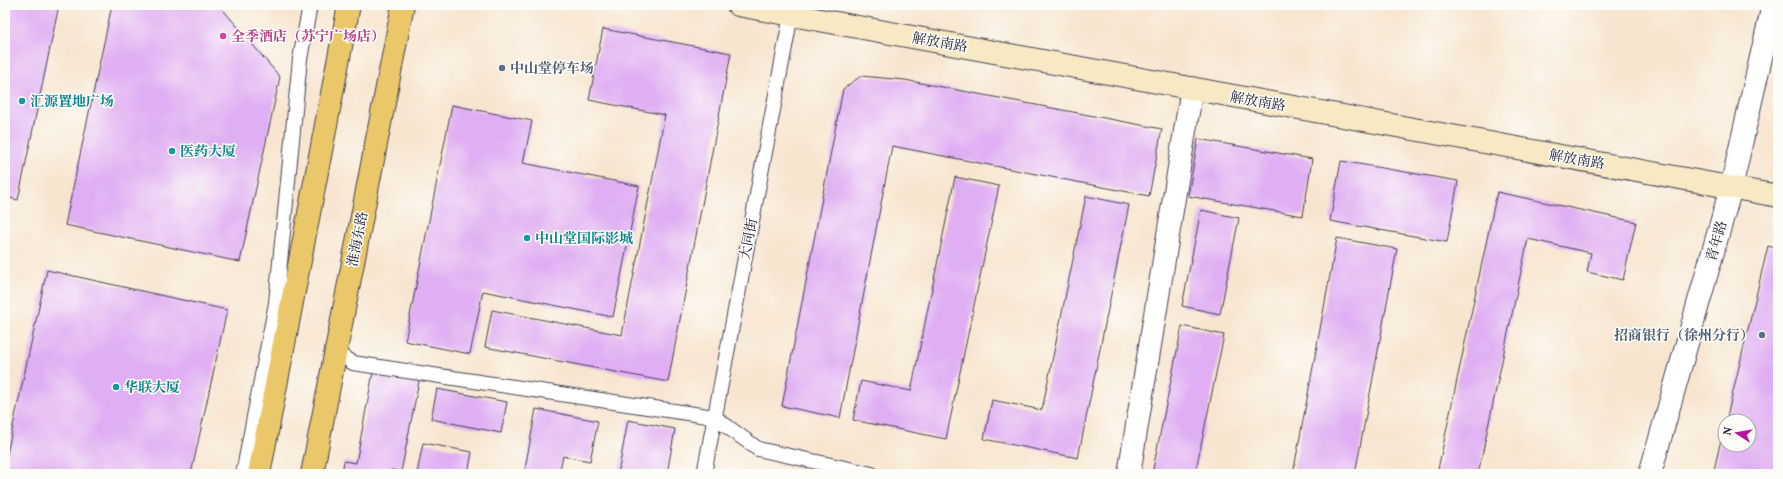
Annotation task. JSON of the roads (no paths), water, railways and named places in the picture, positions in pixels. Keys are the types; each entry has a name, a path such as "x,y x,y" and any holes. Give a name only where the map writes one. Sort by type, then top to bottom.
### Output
{"main road":[{"path":"259,474 349,5"},
{"name":"淮海东路","path":"312,474 403,5"},
{"name":"解放南路","path":"738,5 792,10 1192,88 1778,196"}],"street":[{"name":"青年路","path":"1650,474 1732,188 1773,5"},
{"path":"1130,474 1192,88"}],"lane":[{"path":"243,474 276,303 300,59 310,5"},
{"name":"大同街","path":"704,474 792,10"},
{"path":"335,351 353,363 714,417 758,449 872,474"}],"place":[{"name":"全季酒店（苏宁广场店）","path":"223,36"},
{"name":"中山堂停车场","path":"502,68"},
{"name":"汇源置地广场","path":"22,101"},
{"name":"医药大厦","path":"172,151"},
{"name":"中山堂国际影城","path":"527,238"},
{"name":"招商银行（徐州分行）","path":"1762,335"},
{"name":"华联大厦","path":"116,387"}]}
